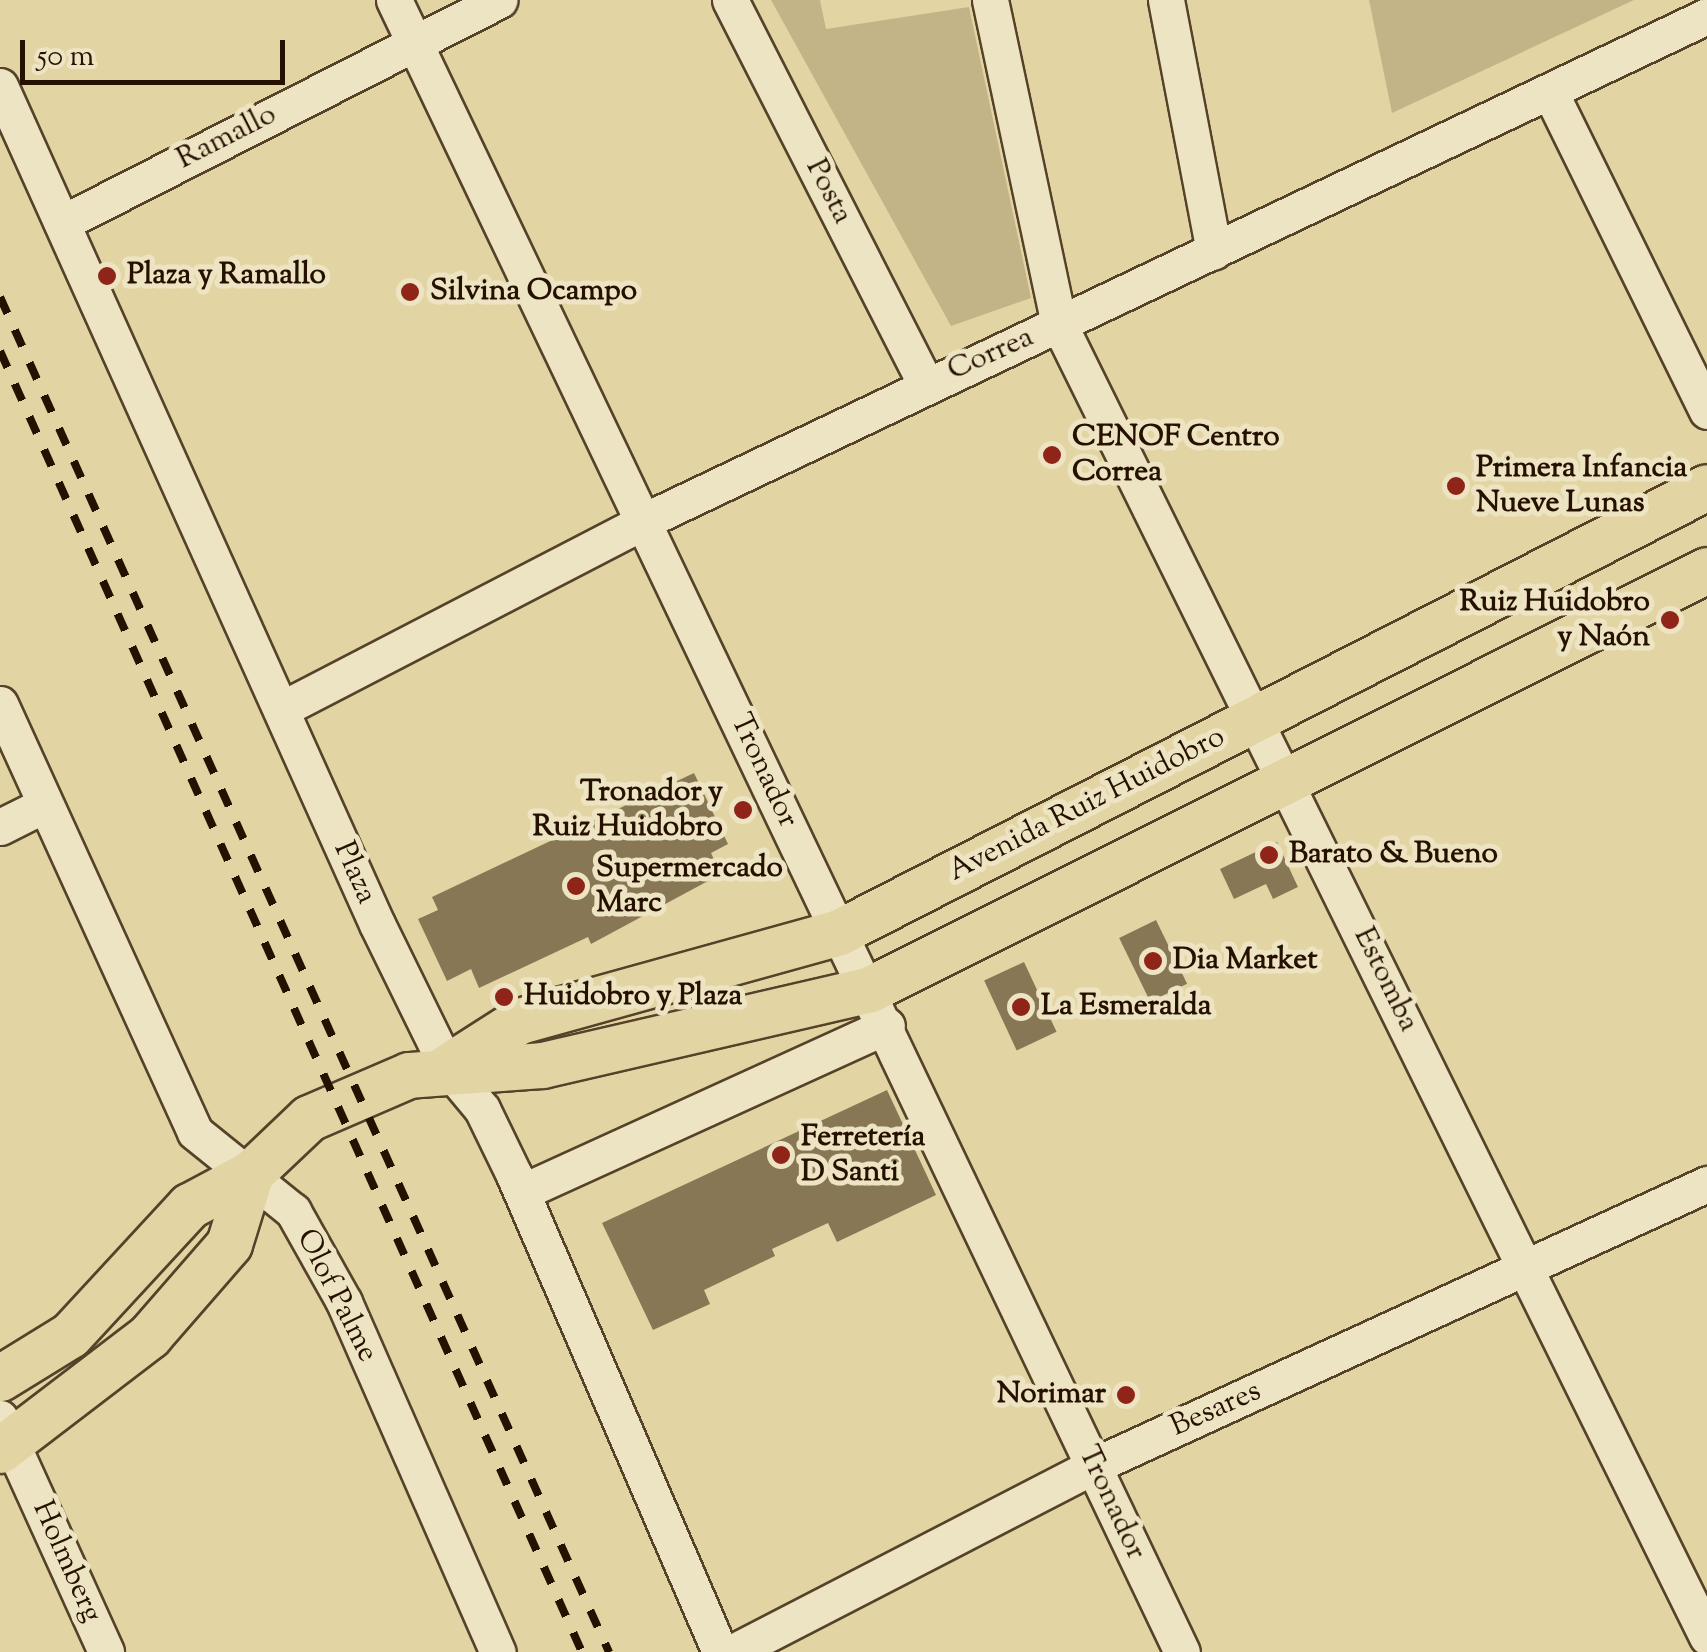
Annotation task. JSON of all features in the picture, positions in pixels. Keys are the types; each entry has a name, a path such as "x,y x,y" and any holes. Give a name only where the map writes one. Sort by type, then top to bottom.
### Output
{"main road":[{"name":"Avenida Ruiz Huidobro","path":"0,1378 70,1334 188,1206 252,1172 309,1118 447,1067 518,1021 840,932 1707,487"},
{"name":"Avenida Ruiz Huidobro","path":"447,1067 542,1065 879,1007 1290,786 1707,570"},
{"name":"Avenida Ruiz Huidobro","path":"4,1438 102,1381 184,1298 229,1244 252,1172"}],"street":[{"name":"Tronador","path":"394,0 879,1007 1182,1652"},
{"name":"Ramallo","path":"62,223 500,0"},
{"name":"Posta","path":"730,0 926,384"},
{"name":"Estomba","path":"990,0 1059,324 1707,1637"},
{"path":"1166,0 1214,251"},
{"name":"Correa","path":"282,709 644,521 926,384 1552,96 1707,16"},
{"name":"Plaza","path":"0,86 447,1067 482,1109 522,1192 720,1652"},
{"path":"1552,96 1707,411"},
{"name":"Olof Palme","path":"0,704 196,1132 252,1172 294,1211 344,1302 498,1652"},
{"path":"0,828 44,805"},
{"path":"522,1192 879,1007"},
{"name":"Besares","path":"733,1652 1093,1466 1707,1184"},
{"name":"Holmberg","path":"4,1438 106,1652"}],"shaded area":[{"path":"771,0 820,0 826,29 969,7 1031,298 951,326"},
{"path":"1369,0 1634,0 1392,113"}],"building":[{"name":"Supermercado Marc","path":"694,773 728,844 711,853 721,874 591,944 588,937 479,988 471,969 447,981 418,919 438,910 432,897"},
{"path":"1277,842 1298,887 1273,899 1266,884 1234,899 1220,869"},
{"name":"Dia Market","path":"1156,920 1187,984 1150,1002 1119,938"},
{"name":"La Esmeralda","path":"1024,962 1057,1032 1017,1050 984,981"},
{"path":"887,1090 936,1195 837,1242 828,1223 772,1249 775,1256 704,1290 710,1304 653,1330 602,1223"}],"railway":[{"path":"0,297 609,1652"},
{"path":"0,351 582,1652"}],"place":[{"name":"Plaza y Ramallo","path":"107,276"},
{"name":"Silvina Ocampo","path":"410,292"},
{"name":"CENOF Centro Correa","path":"1052,455"},
{"name":"Primera Infancia Nueve Lunas","path":"1456,486"},
{"name":"Ruiz Huidobro y Naón","path":"1670,620"},
{"name":"Tronador y Ruiz Huidobro","path":"743,810"},
{"name":"Barato & Bueno","path":"1269,855"},
{"name":"Supermercado Marc","path":"576,886"},
{"name":"Dia Market","path":"1153,961"},
{"name":"Huidobro y Plaza","path":"504,997"},
{"name":"La Esmeralda","path":"1021,1007"},
{"name":"Ferretería D Santi","path":"781,1155"},
{"name":"Norimar","path":"1126,1395"}]}
